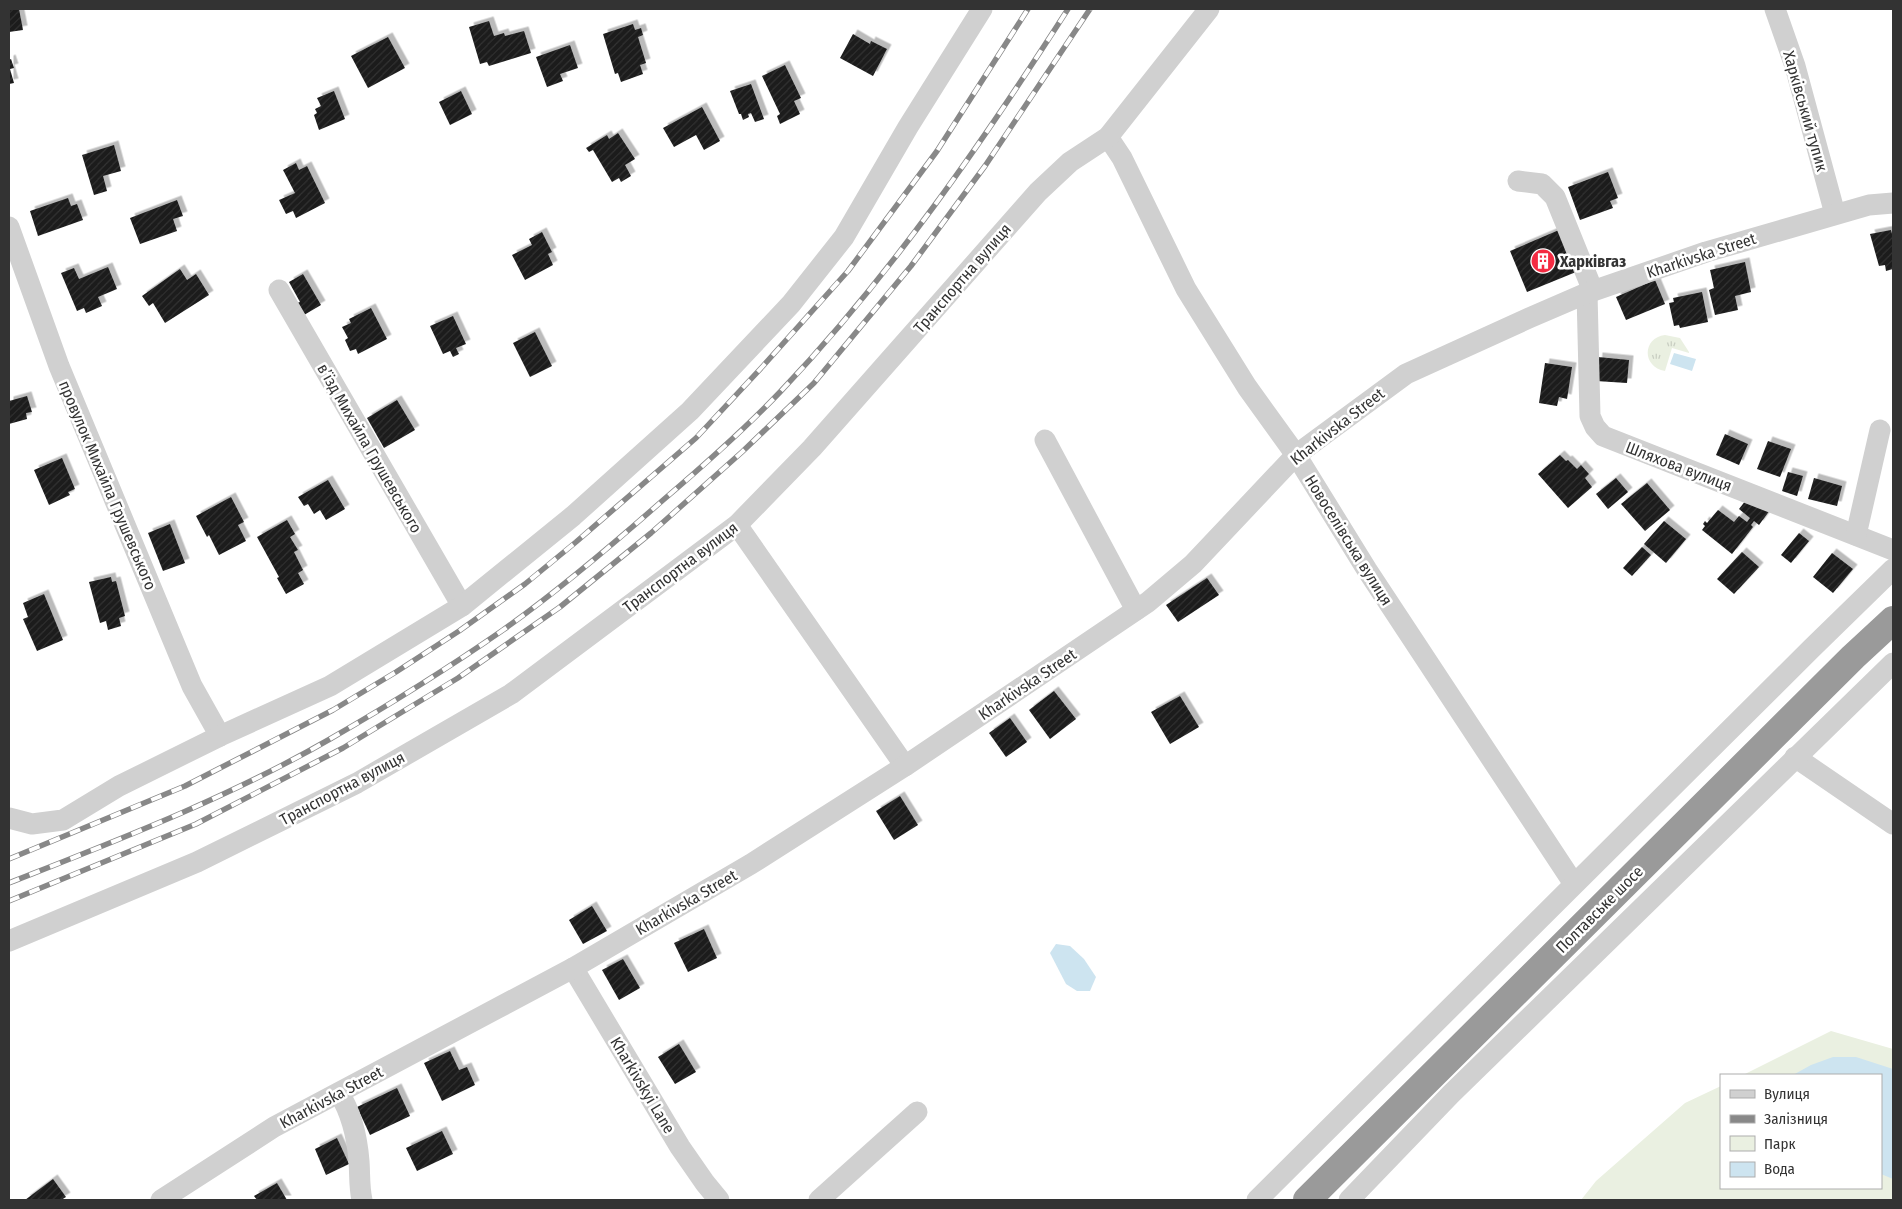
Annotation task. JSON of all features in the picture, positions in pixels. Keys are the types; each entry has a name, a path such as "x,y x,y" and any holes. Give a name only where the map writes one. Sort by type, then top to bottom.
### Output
{"highway":[{"name":"Полтавське шосе","path":"1307,1200 1839,671 1893,620"}],"street":[{"path":"9,818 32,824 63,820 119,786 220,736 330,686 462,606 573,516 690,411 791,304 844,237 908,127 982,9"},
{"name":"Транспортна вулиця","path":"9,941 197,862 357,783 511,694 737,525 812,448 1038,192 1070,162 1108,137 1209,9"},
{"name":"Харківський тупик","path":"1775,9 1795,66 1835,214"},
{"name":"Новоселівська вулиця","path":"1108,137 1122,158 1186,289 1247,387 1296,455 1367,570 1574,884"},
{"path":"1518,181 1542,184 1555,197 1590,292"},
{"name":"Kharkivska Street","path":"161,1200 274,1127 573,968 751,864 906,766 1136,610 1194,564 1296,455 1406,374 1590,292 1706,252 1835,214 1869,205 1893,203"},
{"name":"провулок Михайла Грушевського","path":"9,227 59,366 192,686 220,736"},
{"name":"в’їзд Михайла Грушевського","path":"279,290 462,606"},
{"name":"Шляхова вулиця","path":"1590,292 1590,416 1598,432 1608,439 1893,550"},
{"path":"1856,535 1880,430"},
{"path":"1045,440 1136,610"},
{"path":"737,525 906,766"},
{"path":"1257,1200 1893,569"},
{"path":"1349,1200 1451,1094 1893,663"},
{"path":"1795,757 1893,824"},
{"name":"Kharkivskyi Lane","path":"573,968 680,1147 719,1200"},
{"path":"339,1093 349,1109 353,1123 359,1158 362,1200"},
{"path":"819,1200 917,1112"}],"green space":[{"path":"1665,335 1680,338 1689,353 1672,348 1665,371 1652,364 1648,353 1652,341 1657,337"},
{"path":"1831,1031 1893,1049 1893,1200 1581,1200 1596,1181 1685,1103 1720,1086 1720,1189 1882,1189 1882,1074 1745,1074"}],"water":[{"path":"1674,353 1696,359 1692,371 1670,364"},
{"path":"1056,944 1070,946 1084,959 1096,977 1090,991 1077,991 1066,984 1050,953"},
{"path":"1833,1057 1856,1057 1893,1069 1893,1179 1882,1174 1882,1074 1795,1074 1811,1065"}],"building":[{"path":"9,9 19,9 23,30 9,32"},
{"path":"489,21 494,36 504,33 505,36 524,31 531,53 489,66 487,62 480,64 469,27"},
{"path":"633,24 635,30 641,28 643,35 638,37 646,63 640,65 643,74 621,82 618,73 615,74 603,34"},
{"path":"853,34 870,44 871,41 887,49 873,76 840,58"},
{"path":"388,37 405,68 368,88 351,56"},
{"path":"570,45 578,68 560,74 563,81 547,87 536,57"},
{"path":"11,59 14,68 10,69 14,83 9,84 9,60"},
{"path":"785,65 801,98 794,101 800,114 780,124 777,116 780,114 762,76"},
{"path":"751,84 764,119 755,122 751,113 748,114 749,117 743,120 730,91"},
{"path":"334,91 345,119 319,130 314,115 317,113 315,109 321,106 317,98"},
{"path":"461,91 472,114 450,125 439,102"},
{"path":"702,107 720,141 704,150 696,135 674,147 663,128"},
{"path":"618,133 635,159 625,165 631,176 621,182 619,178 612,182 593,150 589,152 586,148 607,135 609,139"},
{"path":"114,145 121,171 103,176 107,191 94,195 82,155"},
{"path":"296,163 299,170 307,166 325,203 296,218 293,211 286,214 279,200 295,193 283,170"},
{"path":"1608,172 1618,198 1610,201 1613,208 1580,220 1568,187"},
{"path":"68,198 71,206 77,204 83,220 38,236 30,211"},
{"path":"177,200 183,216 173,219 177,231 140,244 130,218"},
{"name":"Харківгаз","path":"1559,230 1576,272 1527,292 1510,251"},
{"path":"1891,230 1893,238 1893,269 1886,271 1885,265 1879,266 1870,234"},
{"path":"542,232 552,252 548,254 553,265 525,280 512,255 532,245 529,239"},
{"path":"1745,262 1751,292 1735,296 1738,310 1715,315 1709,290 1714,288 1710,270"},
{"path":"108,267 117,289 98,297 102,306 86,313 84,308 77,311 61,273 74,268 79,279"},
{"path":"180,269 187,280 196,274 209,295 165,323 153,303 149,306 142,296"},
{"path":"303,274 321,305 304,315 297,303 300,302 289,282"},
{"path":"1655,280 1665,304 1626,320 1616,297"},
{"path":"1702,292 1708,322 1680,328 1679,325 1674,326 1669,303 1674,302 1673,298"},
{"path":"371,308 387,339 358,354 356,349 350,351 345,340 348,338 342,327 351,323 349,319"},
{"path":"453,316 466,344 456,348 459,354 453,357 450,351 443,354 430,326"},
{"path":"535,332 552,366 530,377 513,343"},
{"path":"1598,357 1629,360 1627,383 1596,381"},
{"path":"1545,363 1572,367 1567,399 1559,397 1557,406 1539,403"},
{"path":"27,396 32,412 26,413 27,419 9,424 9,401"},
{"path":"397,400 415,430 384,448 367,418"},
{"path":"1725,434 1748,444 1739,465 1716,455"},
{"path":"1768,441 1791,449 1780,477 1757,469"},
{"path":"1560,455 1577,469 1581,465 1589,474 1585,478 1592,487 1568,508 1538,474"},
{"path":"62,458 75,489 68,492 70,495 49,505 34,470"},
{"path":"1788,472 1803,476 1797,496 1782,491"},
{"path":"1616,478 1628,492 1608,509 1596,494"},
{"path":"1814,478 1842,486 1837,506 1808,499"},
{"path":"328,480 345,509 326,520 320,510 314,514 308,504 304,506 298,497"},
{"path":"1647,483 1670,510 1645,531 1621,504"},
{"path":"231,497 244,522 238,525 246,541 219,555 209,535 207,537 196,516"},
{"path":"1746,500 1770,510 1759,525 1754,521 1751,525 1753,527 1732,554 1702,530 1705,526 1703,524 1705,521 1707,523 1718,510 1734,522 1739,516 1747,522 1750,518 1739,509"},
{"path":"287,520 295,534 290,537 298,550 294,552 303,570 298,573 304,584 286,594 257,537"},
{"path":"1664,521 1686,539 1666,563 1644,544"},
{"path":"170,524 185,563 163,571 148,533"},
{"path":"1799,533 1809,541 1791,563 1781,555"},
{"path":"1642,547 1651,555 1632,576 1623,568"},
{"path":"1742,552 1759,567 1734,594 1717,579"},
{"path":"1832,553 1853,569 1833,593 1813,577"},
{"path":"111,577 112,582 116,581 125,616 119,618 121,626 108,630 106,621 100,623 89,582"},
{"path":"1207,578 1219,595 1178,622 1166,605"},
{"path":"44,594 63,640 37,651 23,619 28,617 23,603"},
{"path":"1054,691 1076,719 1050,739 1029,710"},
{"path":"1180,696 1199,727 1170,744 1151,712"},
{"path":"1010,718 1027,742 1006,757 989,733"},
{"path":"900,796 918,825 894,840 876,811"},
{"path":"592,906 607,931 583,944 569,920"},
{"path":"704,929 717,958 688,972 674,943"},
{"path":"623,959 640,988 619,1000 602,970"},
{"path":"679,1044 696,1072 675,1084 658,1057"},
{"path":"450,1051 459,1070 467,1067 475,1085 442,1101 424,1063"},
{"path":"397,1088 410,1116 370,1135 357,1107"},
{"path":"442,1131 453,1154 417,1171 406,1148"},
{"path":"337,1138 349,1164 326,1175 315,1149"},
{"path":"53,1179 66,1197 61,1200 25,1200"},
{"path":"277,1183 287,1200 257,1200 254,1196"}],"railway":[{"path":"9,859 185,786 333,710 459,631 525,584 576,542 696,438 848,271 937,151 1028,9"},
{"path":"9,883 172,817 252,780 330,739 461,659 524,615 584,568 693,475 737,434 767,406 821,347 934,207 1068,9"},
{"path":"9,901 196,824 343,748 458,678 560,607 651,533 742,452 814,383 911,266 985,166 1090,9"}],"place":[{"name":"Харківгаз","path":"1543,261"}]}
